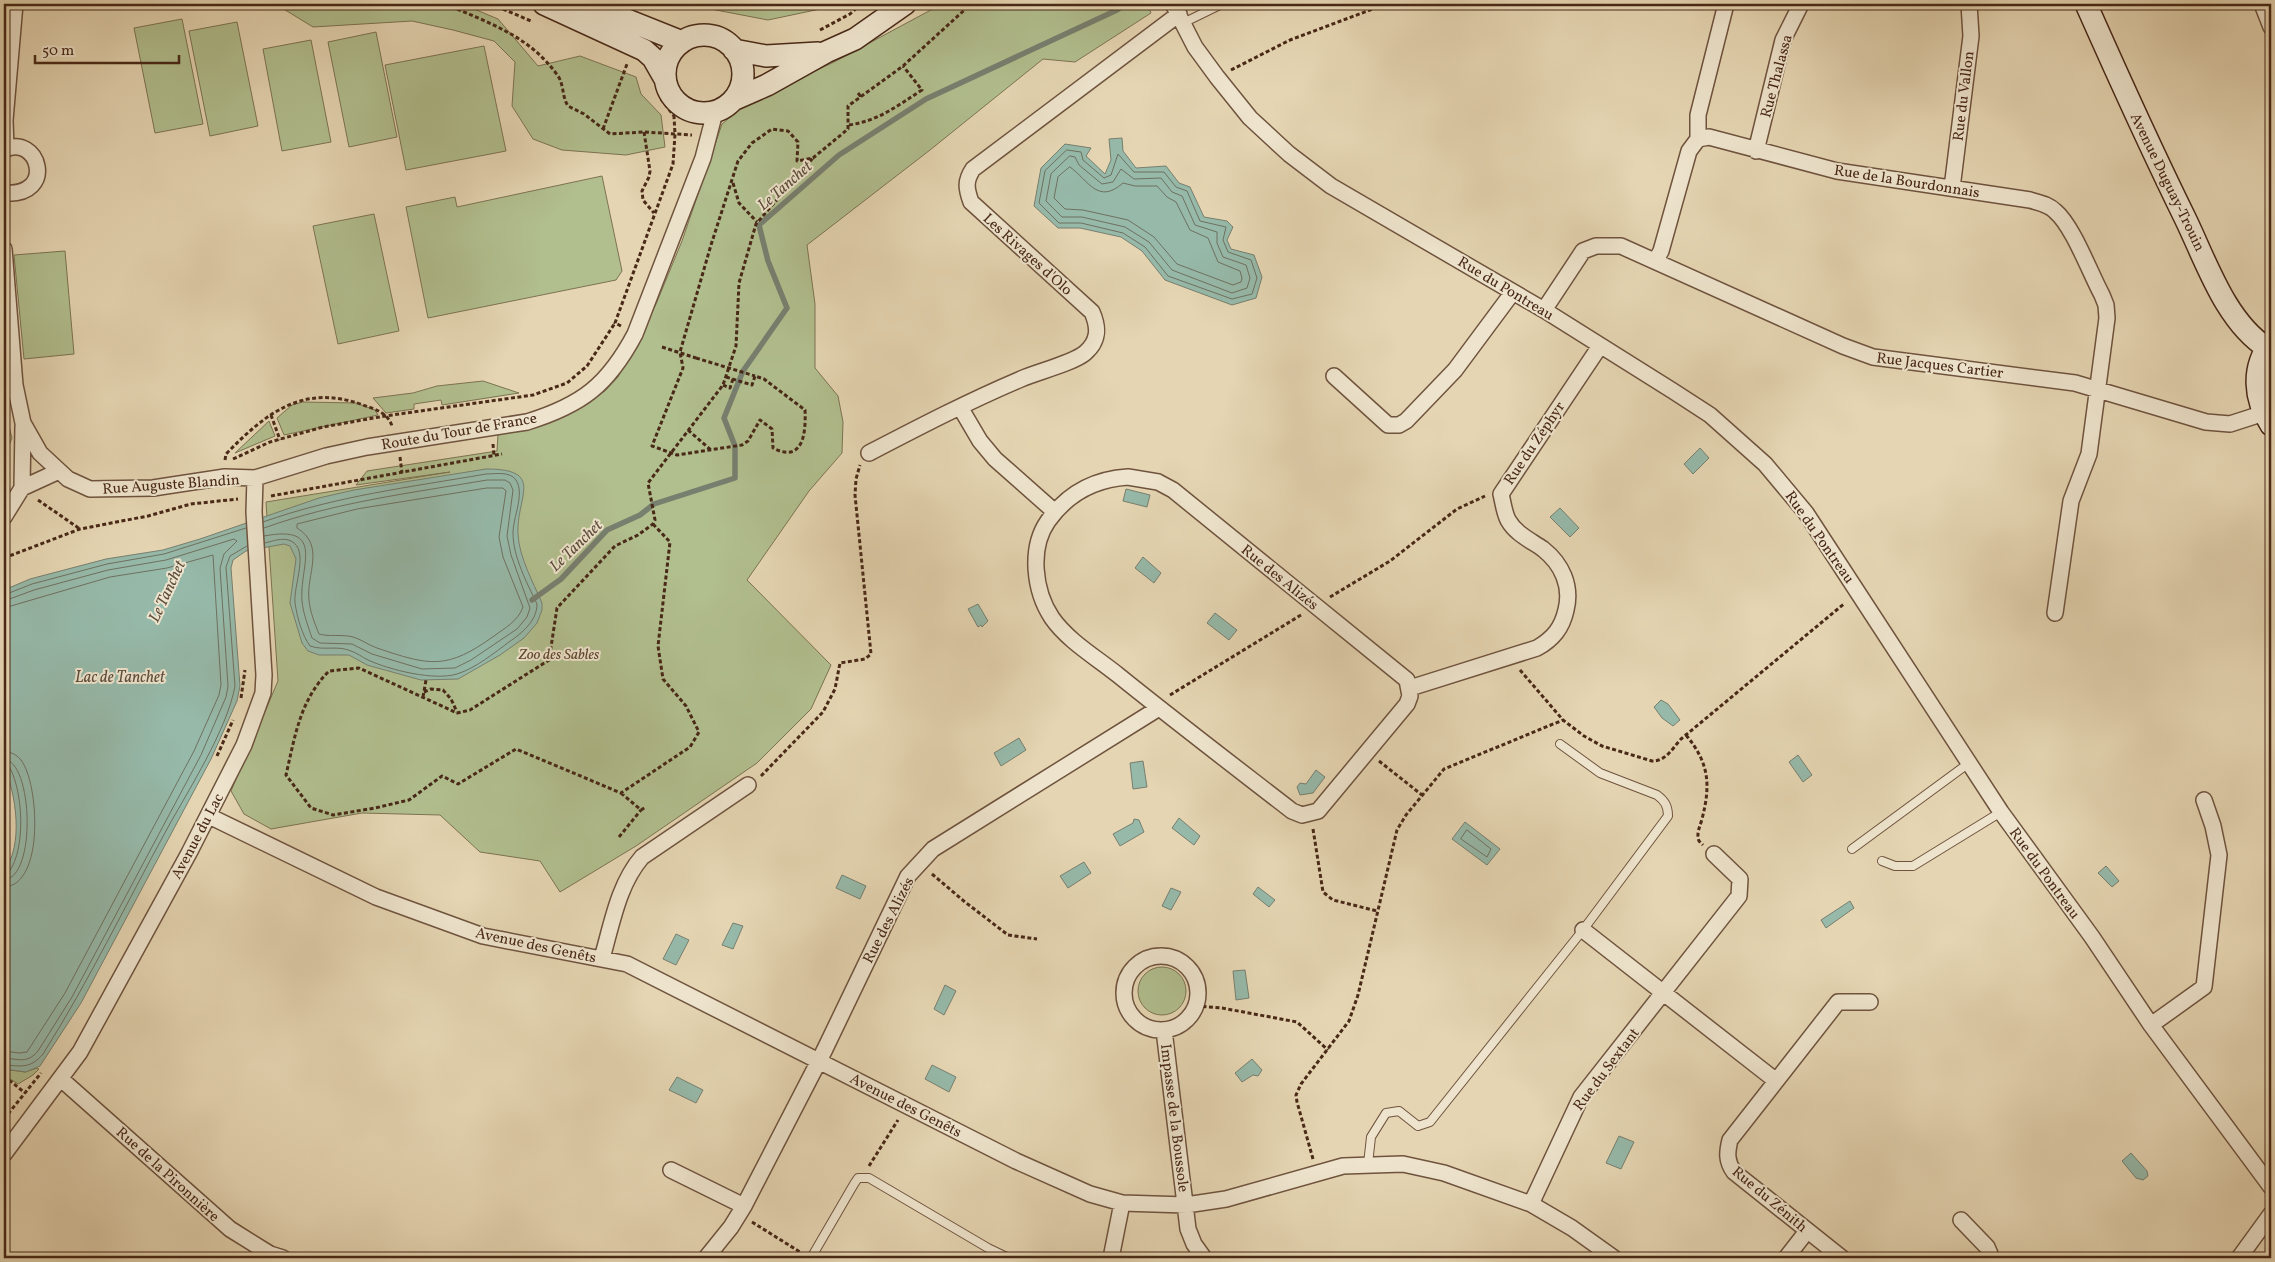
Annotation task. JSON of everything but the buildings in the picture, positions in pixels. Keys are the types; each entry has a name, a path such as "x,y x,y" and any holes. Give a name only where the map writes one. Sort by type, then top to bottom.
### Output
{"street":[{"path":"4,193 26,190 35,182 38,171 36,160 30,152 18,147 5,149 5,120 15,4"},
{"path":"587,4 682,42"},
{"path":"542,14 644,50 653,58 668,98 692,112 715,112 733,100 767,85 855,38 905,4"},
{"path":"1656,260 1661,251 1689,151 1698,139 1698,115 1726,4"},
{"name":"Rue Thalassa","path":"1756,151 1783,40 1801,4"},
{"name":"Rue du Vallon","path":"1952,188 1971,36 1969,4"},
{"name":"Avenue Duguay-Trouin","path":"2086,4 2142,130 2229,308 2247,332 2269,345"},
{"path":"2262,4 2271,27"},
{"name":"Rue du Pontreau","path":"1178,14 1195,46 1217,77 1257,124 1288,154 1331,186 1544,310 1710,415 1765,464 1806,513 2001,812 2092,937 2151,1025 2271,1187"},
{"name":"Les Rivages d'Olo","path":"869,453 960,407 1021,379 1084,354 1098,334 1097,323 1092,312 971,202 966,190 966,180 973,169 1178,14"},
{"path":"668,98 669,56 682,42 696,36 712,36 721,39 734,50 740,61 742,80 733,100"},
{"path":"734,50 766,56 826,52"},
{"name":"Route du Tour de France","path":"255,478 326,456 527,422 552,414 580,400 605,380 622,358 635,334 703,158 715,112"},
{"name":"Rue de la Bourdonnais","path":"1698,139 1709,137 1837,171 2045,204 2064,221 2106,305 2107,318 2096,388 2089,454 2071,501 2054,612"},
{"name":"Rue Jacques Cartier","path":"1544,310 1583,252 1596,246 1621,246 1656,260 1843,346 1873,357 2042,378 2096,388 2206,422 2230,424 2267,419"},
{"name":"Rue Auguste Blandin","path":"4,249 15,384 23,423 40,453 59,471 68,479 90,489 153,488 225,477 255,478"},
{"path":"1334,376 1388,425 1399,425 1406,421 1455,370 1513,292"},
{"path":"2267,419 2259,401 2257,373 2269,345"},
{"name":"Rue du Zéphyr","path":"1410,688 1537,648 1548,641 1559,630 1568,603 1568,586 1563,572 1543,549 1524,539 1508,520 1501,494 1600,346"},
{"path":"960,407 980,441 995,459 1055,512"},
{"path":"4,517 22,488 23,423"},
{"path":"22,488 59,471"},
{"name":"Rue des Alizés","path":"1311,814 1302,815 1292,811 1159,708 1067,633 1053,618 1043,601 1038,582 1036,560 1046,524 1055,512 1071,496 1098,481 1128,476 1158,482 1173,490 1401,673 1410,688"},
{"name":"Avenue du Lac","path":"4,1154 80,1052 209,816 244,745 263,693 254,512 255,478"},
{"path":"1311,814 1324,806 1407,704 1410,688"},
{"name":"Rue des Alizés","path":"706,1258 742,1210 908,876 933,848 1159,708"},
{"path":"602,958 625,882 642,857 748,785"},
{"path":"2151,1025 2204,987 2219,855 2213,826 2204,800"},
{"name":"Avenue des Genêts","path":"209,816 376,897 474,932 534,947 627,964 1070,1187 1122,1203 1186,1205 1226,1199 1344,1166 1403,1164 1444,1173 1531,1204 1572,1228 1614,1258"},
{"name":"Rue du Sextant","path":"1531,1204 1581,1097 1739,896 1740,879 1714,854"},
{"path":"1583,930 1774,1080"},
{"name":"Impasse de la Boussole","path":"1156,956 1167,956 1180,961 1190,969 1196,980 1198,992 1196,1006 1189,1017 1181,1025 1164,1030 1151,1029 1138,1023 1130,1013 1124,1000 1125,984 1131,970 1142,961 1156,956"},
{"name":"Rue du Zénith","path":"1842,1258 1734,1172 1729,1165 1727,1152 1730,1140 1774,1080 1838,1002 1870,1002"},
{"name":"Impasse de la Boussole","path":"1164,1030 1188,1228 1194,1244 1204,1258"},
{"name":"Rue de la Pironnière","path":"61,1079 230,1229 270,1254 283,1258"},
{"path":"671,1170 742,1210"},
{"path":"1111,1258 1122,1203"},
{"path":"2239,1258 2271,1214"},
{"path":"1961,1220 1987,1247 1990,1254 1988,1258"},
{"path":"1786,1258 1807,1231"}],"lane":[{"path":"1178,14 1222,4"},
{"path":"1368,1164 1371,1137 1386,1113 1399,1112 1418,1126 1430,1122 1583,930 1668,816 1668,809 1664,800 1657,795 1600,774 1560,744"},
{"path":"1852,849 1969,763"},
{"path":"1882,861 1895,866 1913,866 2001,812"},
{"path":"811,1258 858,1178 870,1178 988,1248 1009,1258"}],"path":[{"path":"445,4 513,35 538,51 560,79 568,106 584,114 610,134 644,132 709,136"},
{"path":"491,4 542,14"},
{"path":"818,31 850,14 862,4"},
{"path":"641,810 621,793 516,749 458,784 442,776 409,800 375,808 333,814 311,808 286,775 304,704 316,683 329,671 359,668 457,713 470,710 549,660 557,608 614,546 638,535 653,524 655,520 648,483 723,385 736,346 739,283 757,222 813,158 848,129 848,106 885,76 903,66 971,4"},
{"path":"1217,77 1290,40 1386,4"},
{"path":"602,129 628,60 635,66"},
{"path":"849,125 867,123 885,114 922,90 903,66"},
{"path":"858,93 861,97"},
{"path":"398,443 391,422 385,416 378,409 357,402 320,398 298,400 271,415 236,444 226,454 224,463 280,440 323,427 385,416 534,395 567,383 587,366 615,323 654,213 674,164 675,134 668,98"},
{"path":"662,347 680,352 764,379 805,410 806,427 801,444 794,452 784,454 773,448 772,429 760,420 748,441 742,446 677,455 652,446 683,368 680,352 738,161 752,143 772,129 788,131 798,142 797,161 813,158"},
{"path":"644,132 650,171 642,191 643,200 654,213"},
{"path":"732,180 739,203 757,222"},
{"path":"615,323 635,334"},
{"path":"726,376 752,385 754,376"},
{"path":"723,385 730,388 734,379"},
{"path":"271,415 280,440"},
{"path":"688,430 711,450"},
{"path":"493,451 494,456"},
{"path":"748,785 763,775 823,712 835,688 840,662 865,659 872,654 855,494 858,469 869,453"},
{"path":"400,461 402,473"},
{"path":"225,477 232,499"},
{"path":"22,488 80,529"},
{"path":"621,793 690,747 699,732 686,706 663,679 658,646 670,542 653,524"},
{"path":"1509,656 1563,720 1592,742 1652,761 1664,759 1686,735 1836,609 1859,595"},
{"path":"240,704 246,665"},
{"path":"423,697 426,680"},
{"path":"424,692 431,689 443,690 451,699 457,713"},
{"path":"214,763 236,713"},
{"path":"1317,1172 1296,1096 1301,1084 1343,1032 1354,1008 1397,830 1406,814 1438,774 1451,765 1563,720"},
{"path":"1686,735 1698,750 1708,779 1705,807 1697,837 1699,842 1714,854"},
{"path":"1368,752 1422,795"},
{"path":"619,837 646,806"},
{"path":"1311,814 1323,892 1333,900 1377,911"},
{"path":"920,863 965,902 1008,935 1037,939"},
{"path":"1196,1006 1222,1008 1296,1022 1328,1050"},
{"path":"4,1119 42,1071"},
{"path":"4,1076 25,1092"},
{"path":"864,1178 907,1105"},
{"path":"742,1210 802,1254"}],"green space":[{"path":"264,4 462,4 498,19 538,66 580,56 636,77 641,94 661,115 665,147 626,155 562,150 533,139 512,106 515,62 494,41 412,21 313,27 282,8"},
{"path":"647,4 830,4 825,8 768,20 695,6"},
{"name":"Zoo des Sables","path":"942,4 1147,4 1151,13 1075,62 1043,59 930,150 807,245 815,304 815,368 838,396 843,422 842,453 809,491 747,580 831,665 811,709 757,763 636,846 560,892 540,861 480,852 440,815 362,813 271,829 244,814 231,791 278,681 266,502 450,472 356,485 367,471 497,451 498,434 574,411 605,391 618,377 656,304 682,241 722,124 748,102 834,62"},
{"path":"182,19 203,124 155,133 134,28"},
{"path":"237,22 258,126 210,136 189,31"},
{"path":"376,32 397,137 349,147 328,42"},
{"path":"311,40 331,142 282,151 263,49"},
{"path":"484,46 506,151 406,170 385,65"},
{"path":"602,176 622,271 616,280 428,318 406,207 455,197 457,207"},
{"path":"374,214 399,331 338,344 313,226"},
{"path":"65,251 74,354 24,359 14,255"},
{"path":"483,381 519,393 442,405 441,400 414,404 414,409 386,413 373,398 413,393 437,386"},
{"path":"303,402 356,403 375,410 378,415 284,435 277,418 292,405"},
{"path":"4,408 12,438 4,458"},
{"path":"269,421 275,436 235,453"},
{"path":"1157,967 1167,967 1179,974 1186,986 1186,996 1179,1008 1167,1015 1157,1015 1149,1011 1142,1004 1138,996 1138,986 1142,978 1149,971"},
{"path":"4,1069 25,1072 39,1069 33,1075 18,1084 4,1075"}],"water":[{"path":"1122,138 1123,151 1136,168 1166,166 1179,183 1190,187 1204,217 1227,221 1233,227 1227,240 1231,249 1254,255 1262,277 1256,298 1232,305 1165,280 1142,251 1121,237 1080,228 1058,228 1034,206 1041,168 1065,144 1091,148 1086,156 1105,174 1111,160 1109,139"},
{"path":"1700,448 1709,458 1693,474 1684,464"},
{"name":"Lac de Tanchet","path":"486,469 505,470 516,474 522,480 524,488 519,521 519,543 527,569 542,603 542,610 537,623 524,638 500,655 458,679 421,680 367,665 349,655 319,655 308,651 302,643 290,603 296,559 290,546 284,544 246,551 233,560 231,568 240,686 237,701 211,759 81,1003 40,1066 26,1072 4,1069 4,871 14,848 16,819 12,791 4,766 4,590 30,579 106,559 163,550 319,498 354,490"},
{"path":"1126,489 1150,495 1147,507 1123,501"},
{"path":"1560,508 1579,528 1570,537 1550,517"},
{"path":"1143,557 1161,573 1154,583 1135,568"},
{"path":"978,604 988,621 982,627 981,625 978,627 968,609"},
{"path":"1215,613 1237,630 1229,640 1207,623"},
{"path":"1661,700 1668,704 1680,720 1673,726 1662,718 1654,707"},
{"path":"1019,738 1026,750 1001,766 994,753"},
{"path":"1798,755 1812,775 1803,782 1789,762"},
{"path":"1143,761 1147,787 1133,789 1130,763"},
{"path":"1316,770 1325,777 1313,793 1300,795 1297,787 1300,783 1306,784"},
{"path":"1179,818 1200,836 1194,845 1172,828"},
{"path":"1134,819 1139,820 1144,832 1120,846 1113,834 1133,823"},
{"path":"1465,822 1500,849 1487,865 1452,839"},
{"path":"1084,862 1091,873 1068,888 1060,876"},
{"path":"2106,866 2119,881 2112,887 2098,873"},
{"path":"842,875 866,886 860,899 836,888"},
{"path":"1258,887 1275,900 1269,907 1253,894"},
{"path":"1171,888 1181,892 1171,910 1162,906"},
{"path":"1850,901 1854,908 1826,928 1821,920"},
{"path":"733,923 743,926 733,949 722,945"},
{"path":"676,934 689,940 676,965 663,959"},
{"path":"1245,970 1249,998 1236,1000 1233,971"},
{"path":"945,985 956,991 944,1015 934,1009"},
{"path":"1252,1059 1262,1070 1258,1076 1253,1075 1242,1082 1235,1073"},
{"path":"932,1065 956,1077 949,1092 925,1079"},
{"path":"677,1077 703,1090 696,1103 669,1090"},
{"path":"1619,1136 1634,1142 1621,1169 1606,1163"},
{"path":"2131,1153 2147,1171 2148,1176 2143,1180 2136,1178 2122,1161"}],"waterway":[{"name":"Le Tanchet","path":"532,600 561,579 607,530 640,515 654,504 735,478 735,446 724,418 743,371 787,308 768,261 759,225 839,155 926,99 1117,10 1125,4"}]}
